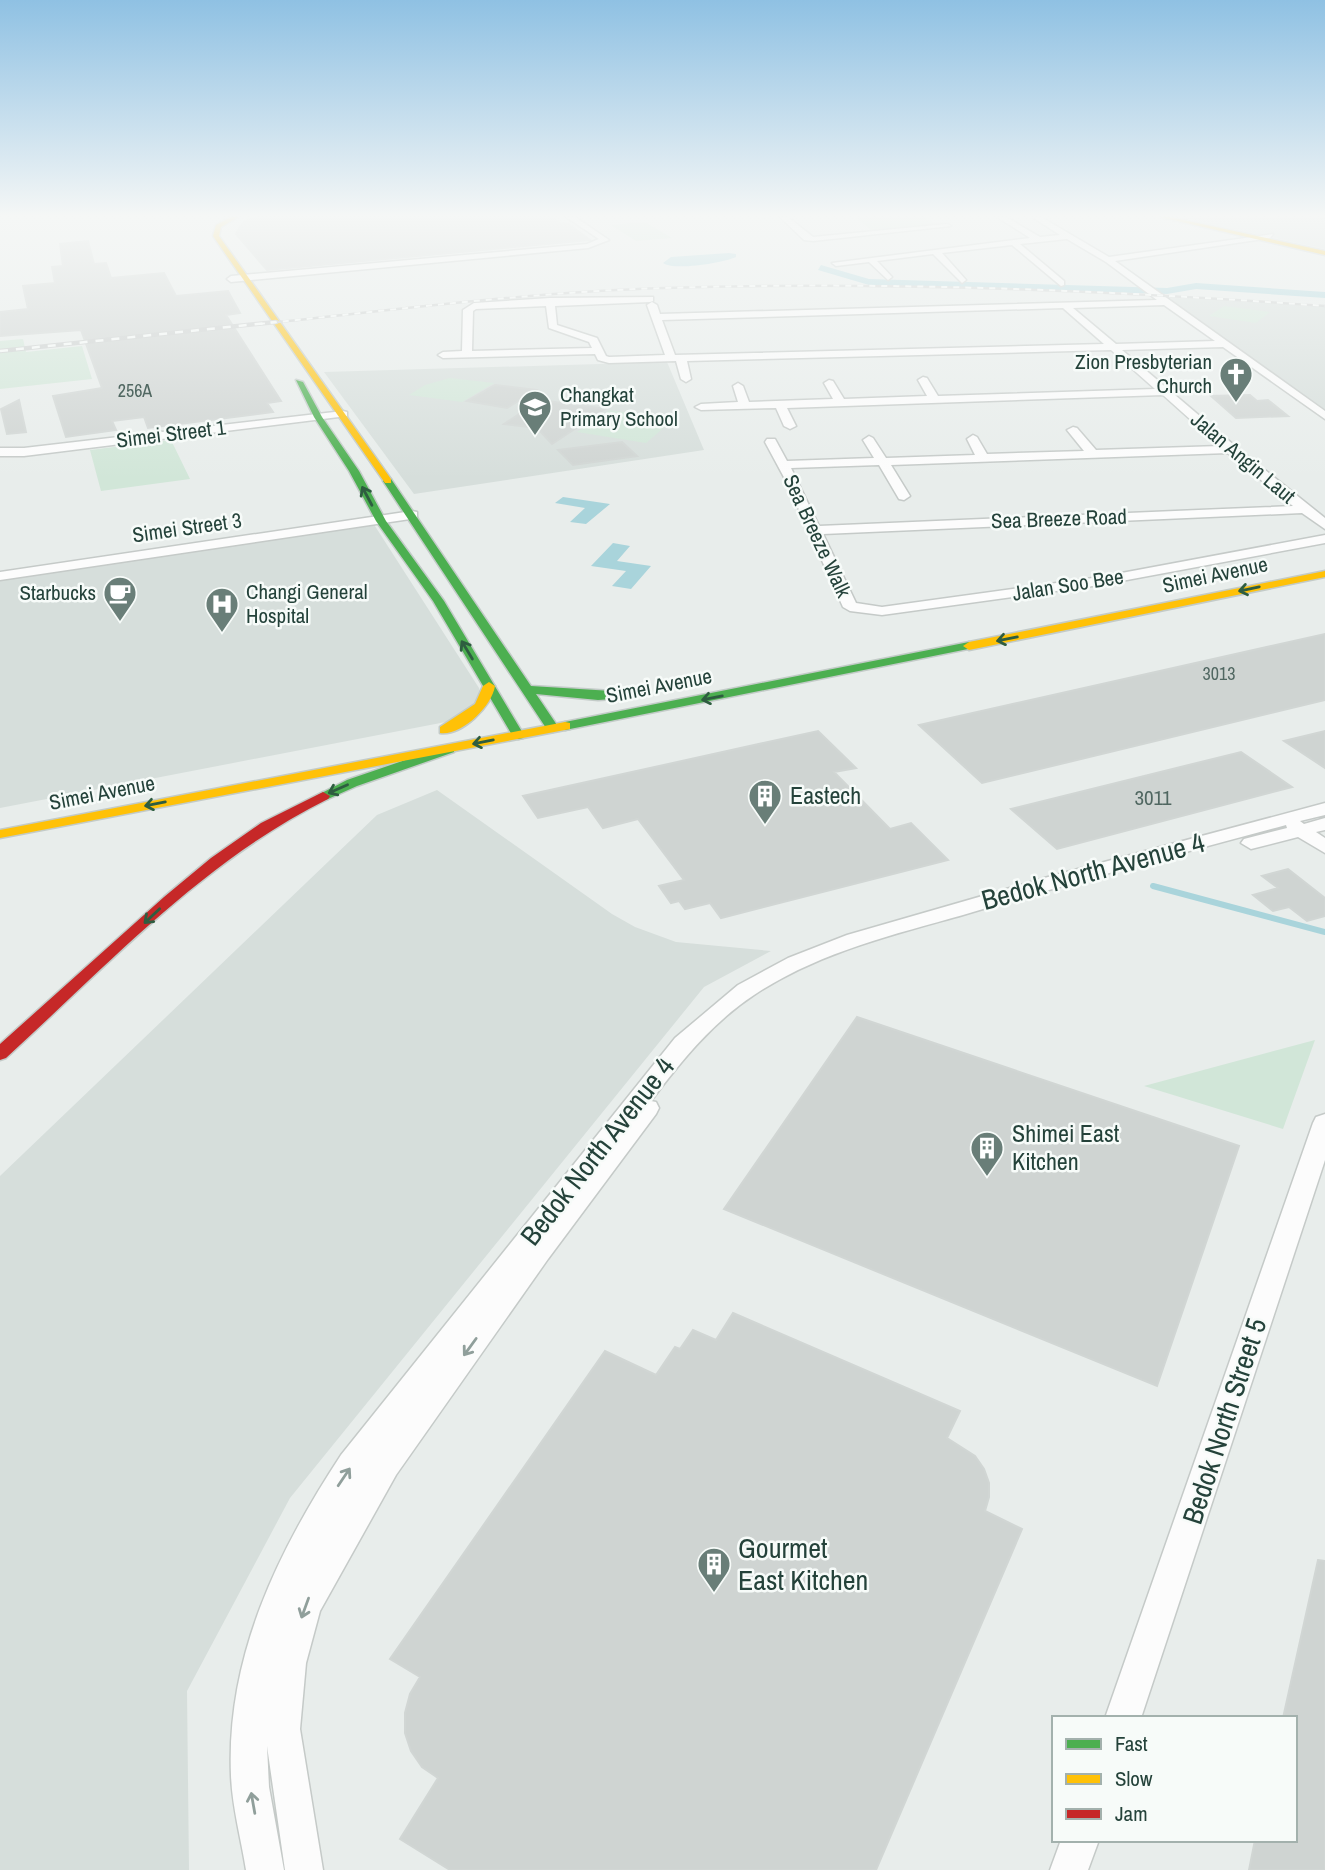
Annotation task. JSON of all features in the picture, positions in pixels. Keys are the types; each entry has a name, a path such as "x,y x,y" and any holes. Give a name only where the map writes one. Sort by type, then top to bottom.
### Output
{"main road":[{"path":"255,304 381,521 402,547 446,614 518,735"},
{"path":"259,304 342,413 526,689 555,710 553,728"},
{"path":"402,547 411,540 426,537"},
{"name":"Simei Avenue","path":"0,834 449,749 1325,574"},
{"name":"Simei Avenue","path":"489,686 489,697 480,709 439,731 631,694 598,696 526,689"},
{"path":"0,1054 172,897 233,846 288,811 356,782 449,749"}],"street":[{"path":"467,354 470,307 482,304"},
{"path":"550,304 552,326 566,333 593,340 596,351 602,358 609,360 1220,344 1325,416"},
{"path":"652,304 686,379"},
{"path":"814,304 819,312"},
{"path":"894,304 900,310"},
{"path":"657,317 705,315 736,310 803,313 1124,304"},
{"path":"1168,304 1325,424"},
{"name":"Jalan Angin Laut","path":"1066,306 1231,449 1325,525"},
{"path":"803,313 810,327"},
{"path":"705,315 713,330"},
{"path":"443,355 596,351"},
{"path":"923,380 935,400"},
{"path":"830,383 841,403"},
{"path":"738,386 745,406"},
{"path":"1024,387 1033,397"},
{"path":"701,407 1165,393"},
{"path":"780,405 790,426"},
{"name":"Simei Street 1","path":"0,450 24,452 342,413"},
{"path":"1073,430 1093,454"},
{"path":"972,439 983,458"},
{"path":"870,440 904,496"},
{"name":"Sea Breeze Walk","path":"771,442 850,607"},
{"path":"784,465 1231,449"},
{"name":"Sea Breeze Road","path":"815,530 1304,509"},
{"name":"Simei Street 3","path":"0,576 412,515"},
{"name":"Jalan Soo Bee","path":"850,607 877,612 1100,581 1325,539"},
{"name":"Bedok North Avenue 4","path":"304,1870 282,1730 289,1663 309,1598 335,1547 385,1465 538,1252 659,1092 697,1048 761,996 794,978 864,948 1293,825 1325,809"},
{"name":"Bedok North Avenue 4","path":"265,1870 248,1774 251,1704 257,1661 309,1535 352,1465 682,1043 746,990 796,963 854,940 1043,884 1293,825 1325,824"},
{"path":"1293,825 1325,847"},
{"name":"Bedok North Street 5","path":"1124,1716 1325,1123"},
{"path":"1069,1870 1079,1842"}],"shaded area":[{"path":"1172,304 1325,306 1325,411"},
{"path":"667,362 704,450 414,494 324,372"},
{"name":"Changi General Hospital","path":"373,523 479,688 482,697 456,720 0,808 0,580"},
{"path":"437,790 612,914 635,927 676,942 771,951 704,987 290,1498 187,1691 189,1870 0,1870 0,1176 377,815"}],"green space":[{"path":"1224,306 1270,312 1256,323 1209,316"},
{"path":"23,339 26,352 82,346 92,379 0,389 0,341"},
{"path":"450,378 494,383 462,402 409,395 425,385"},
{"path":"610,410 674,419 646,443 577,432"},
{"path":"171,440 190,479 101,491 90,450"},
{"path":"1315,1040 1283,1129 1144,1086"}],"water":[{"path":"563,497 610,504 586,524 570,522 585,508 555,503"},
{"path":"613,543 630,546 617,561 651,566 631,589 612,586 626,571 591,566"}],"building":[{"path":"27,304 235,304 240,313 226,315 281,401 267,403 273,412 148,428 144,417 112,421 116,430 66,437 53,396 102,388 81,330 0,336 0,312 28,309"},
{"path":"495,385 536,390 507,408 467,401"},
{"name":"Zion Presbyterian Church","path":"1250,395 1257,401 1268,400 1288,416 1236,418 1211,396"},
{"path":"19,400 26,432 7,434 1,409"},
{"path":"540,400 605,409 552,444 537,428 504,424"},
{"path":"622,442 637,456 573,465 558,450"},
{"path":"1325,634 1325,700 982,783 919,725"},
{"name":"Eastech","path":"818,731 856,768 834,772 890,829 911,823 948,860 721,918 710,903 685,909 679,901 671,903 659,886 684,880 638,819 603,828 588,807 538,818 523,796"},
{"path":"1325,731 1325,768 1284,741"},
{"path":"1241,752 1292,787 1057,849 1011,809"},
{"path":"1288,869 1325,898 1325,916 1307,921 1289,907 1273,911 1253,895 1278,888 1262,876"},
{"name":"Shimei East Kitchen","path":"857,1017 1239,1146 1157,1386 724,1209"},
{"name":"Gourmet East Kitchen","path":"733,1313 960,1411 947,1438 975,1456 984,1469 989,1483 985,1511 1022,1529 876,1870 450,1870 400,1839 438,1778 422,1767 411,1751 405,1733 405,1713 410,1694 420,1677 390,1659 605,1351 656,1375 675,1347 680,1349 693,1330 716,1340"},
{"path":"1318,1560 1325,1561 1325,1870 1249,1870 1255,1842 1297,1842 1297,1716 1283,1716"}],"waterway":[{"path":"1153,886 1325,932"}],"railway":[{"path":"259,324 441,304"},
{"path":"1299,304 1325,306"},
{"path":"0,351 276,322"}],"traffic: fast":[{"path":"299,382 318,417 354,471 381,521 438,601 518,735"},
{"path":"388,481 553,728"},
{"path":"565,726 969,646"},
{"path":"526,689 598,696 624,695"},
{"path":"323,796 449,749"}],"traffic: slow":[{"path":"264,304 388,481"},
{"path":"969,646 1325,574"},
{"path":"445,730 480,707 485,701 489,686"},
{"path":"0,834 565,726"}],"traffic: jam":[{"path":"0,1054 169,900 216,861 266,826 323,796"}],"place":[{"name":"Zion Presbyterian Church","path":"1236,404"},
{"name":"Changkat Primary School","path":"535,437"},
{"name":"Starbucks","path":"120,623"},
{"name":"Changi General Hospital","path":"222,634"},
{"name":"Eastech","path":"765,826"},
{"name":"Shimei East Kitchen","path":"987,1178"},
{"name":"Gourmet East Kitchen","path":"714,1594"}]}
